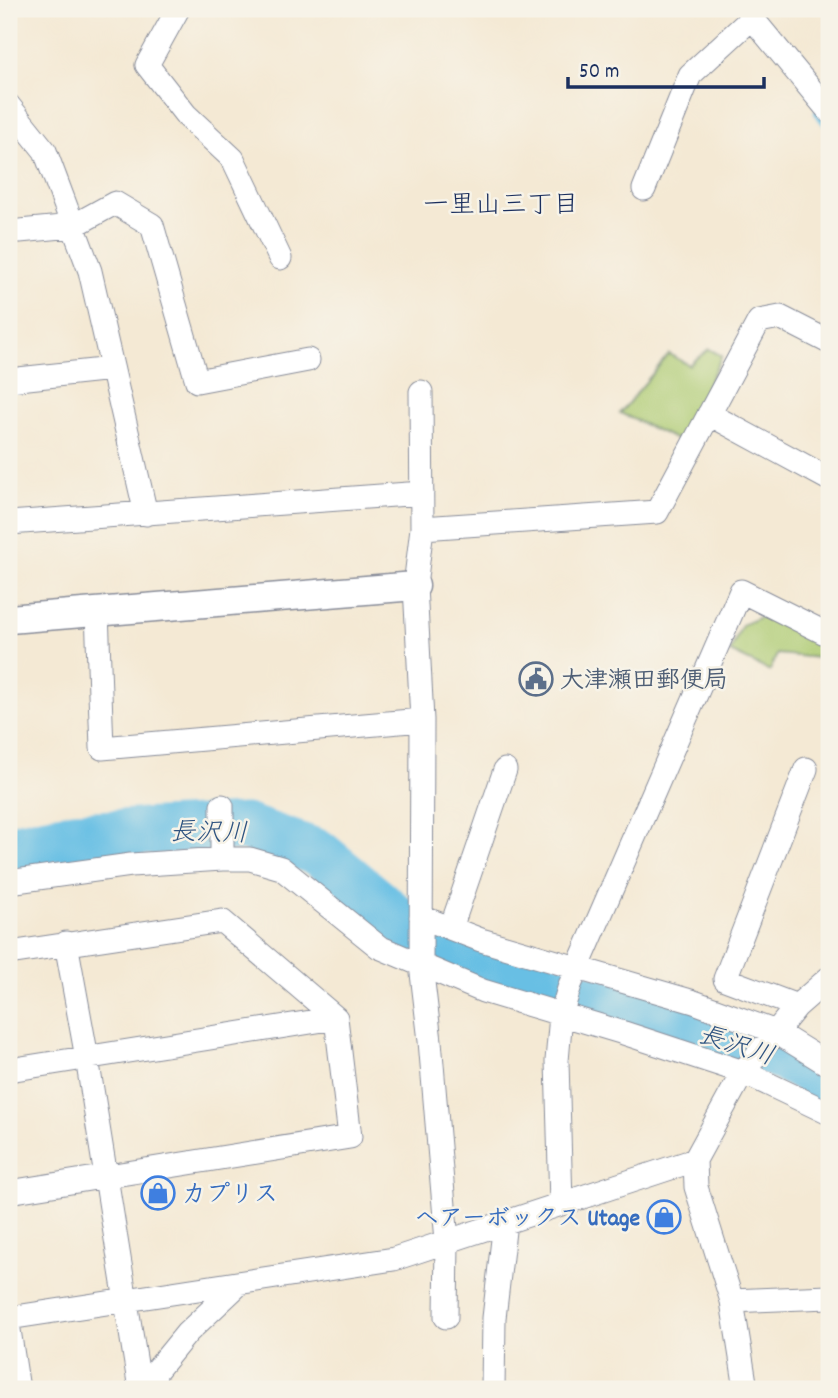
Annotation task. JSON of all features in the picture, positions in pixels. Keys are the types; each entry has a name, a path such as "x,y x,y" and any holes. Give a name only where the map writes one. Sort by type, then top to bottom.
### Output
{"street":[{"path":"178,9 147,65 186,115 233,159 280,258"},
{"path":"643,189 690,75 750,13 829,111"},
{"path":"9,106 45,150 90,271 146,514"},
{"path":"9,232 73,226 114,203 152,225 197,381 308,360"},
{"path":"422,528 657,512 759,321 780,317 829,342"},
{"path":"9,380 112,369"},
{"path":"421,392 422,528 415,586 422,720 421,965 447,1241 446,1317"},
{"path":"709,414 829,479"},
{"path":"9,523 422,494"},
{"path":"9,619 415,586"},
{"path":"561,1204 557,1061 561,1015 577,970 741,591 829,635"},
{"path":"97,611 102,748 422,720"},
{"path":"797,1006 725,979 806,769"},
{"path":"451,928 505,770"},
{"path":"222,807 222,858"},
{"path":"9,883 131,865 222,858 250,859 281,868 379,947 483,991 744,1071 829,1113"},
{"path":"421,917 481,940 577,970 694,1002 775,1032 829,1065"},
{"path":"9,953 222,921 337,1018 350,1137 9,1192"},
{"path":"66,943 87,1058 139,1389"},
{"path":"746,1389 732,1301 696,1187 695,1160 744,1071 797,1006 829,978"},
{"path":"9,1070 337,1018"},
{"path":"9,1318 394,1259 695,1160"},
{"path":"493,1389 494,1318 505,1222"},
{"path":"152,1389 156,1371 187,1333 240,1283"},
{"path":"732,1301 829,1297"},
{"path":"9,1330 18,1389"}],"green space":[{"path":"709,349 722,356 679,441 620,413 669,354 689,365"},
{"path":"762,616 829,644 829,659 777,654 770,671 730,652 742,625"}],"waterway":[{"path":"818,113 829,127"},
{"name":"長沢川","path":"9,847 74,835 245,827 319,853 418,935"},
{"name":"長沢川","path":"444,945 534,982 777,1055 829,1082"}],"place":[{"name":"大津瀬田郵便局","path":"536,679"},
{"name":"カプリス","path":"158,1193"},
{"name":"ヘアーボックス Utage","path":"664,1217"}],"district":[{"name":"一里山三丁目","path":"501,203"}]}
